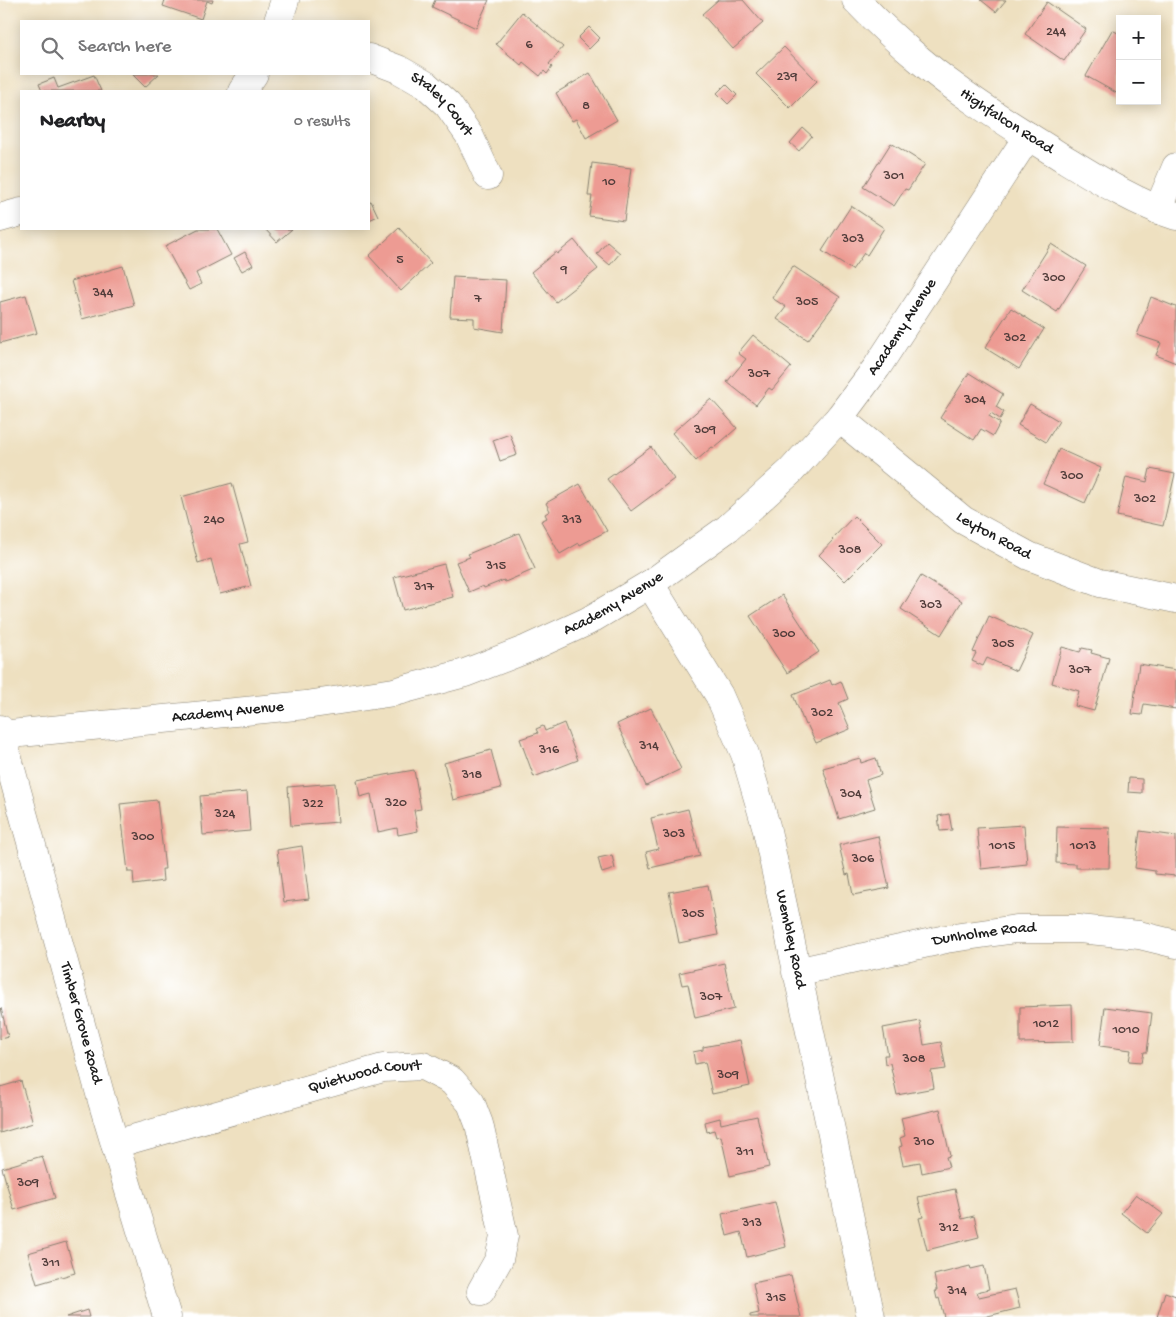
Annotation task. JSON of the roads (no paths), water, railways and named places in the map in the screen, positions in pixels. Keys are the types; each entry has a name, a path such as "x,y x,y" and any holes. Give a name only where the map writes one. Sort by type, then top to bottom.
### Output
{"street":[{"path":"278,20 285,0"},
{"name":"Highfalcon Road","path":"856,0 881,26 921,61 953,85 1028,136 1086,172 1167,213"},
{"name":"Staley Court","path":"370,58 398,68 426,85 448,105 470,135 488,176"},
{"path":"243,90 253,75"},
{"name":"Academy Avenue","path":"1,733 306,705 394,692 465,673 527,650 588,621 650,584 728,528 791,471 839,418 877,367 1028,136"},
{"path":"1167,213 1176,167"},
{"path":"0,218 20,212"},
{"name":"Leyton Road","path":"839,418 963,520 1021,552 1100,583 1176,600"},
{"name":"Wembley Road","path":"650,584 718,695 745,754 766,826 871,1317"},
{"name":"Timber Grove Road","path":"1,733 115,1144 167,1317"},
{"name":"Dunholme Road","path":"796,972 946,939 1016,930 1079,929 1139,935 1176,944"},
{"name":"Quietwood Court","path":"115,1144 383,1068 423,1066 452,1081 471,1103 479,1124 504,1236 499,1259 481,1291"}]}
